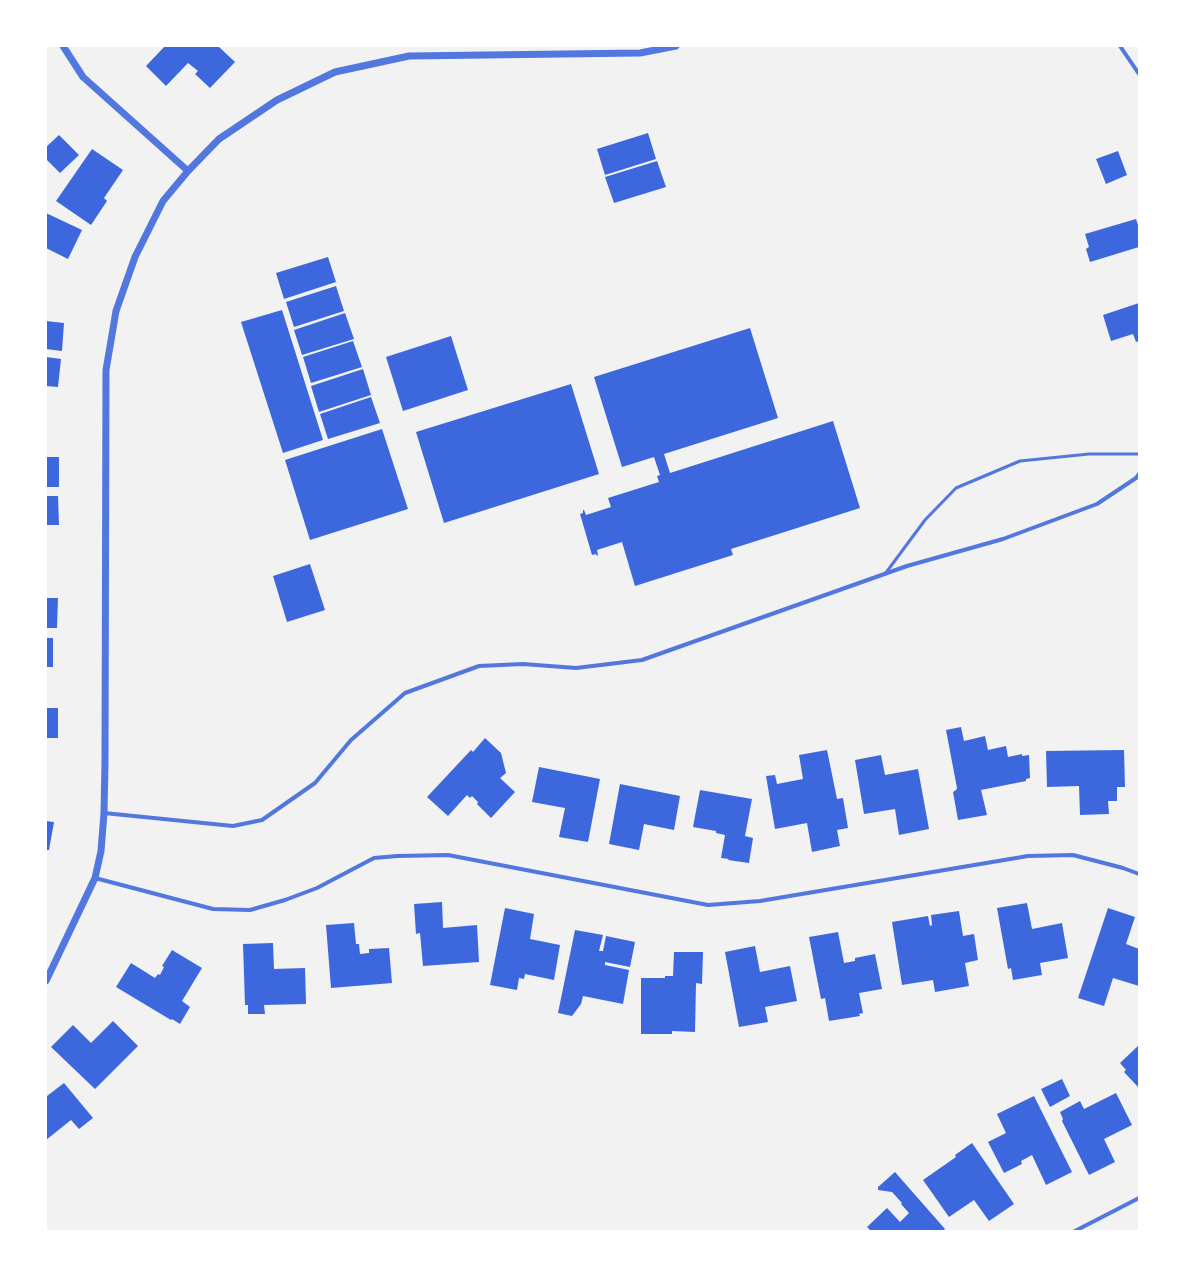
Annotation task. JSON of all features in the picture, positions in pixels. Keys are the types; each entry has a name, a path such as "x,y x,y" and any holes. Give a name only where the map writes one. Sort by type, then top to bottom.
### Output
{"street":[{"path":"63,46 84,77 188,171"},
{"path":"46,981 96,878 101,850 104,813 106,370 116,311 135,256 163,201 188,171 219,139 277,100 335,72 409,56 640,53 676,46"},
{"path":"1120,46 1139,74"},
{"path":"104,813 233,826 262,820 315,783 351,740 405,693 480,666 523,664 576,668 642,660 907,566 1003,539 1097,504 1136,478 1139,474"},
{"path":"96,878 213,909 250,910 285,900 317,888 374,858 397,856 448,855 708,905 760,901 1028,856 1073,856 1123,868 1139,874"},
{"path":"1075,1231 1139,1198"}],"lane":[{"path":"885,574 925,520 956,488 1020,461 1089,454 1139,454"}],"building":[{"path":"165,46 218,46 235,62 210,88 195,74 198,71 188,63 166,86 146,66"},
{"path":"648,133 656,159 605,175 597,149"},
{"path":"59,135 79,155 60,173 46,159 46,147"},
{"path":"92,149 123,170 104,198 107,201 91,225 56,201"},
{"path":"1118,151 1127,175 1106,184 1096,159"},
{"path":"657,161 666,187 614,203 605,177"},
{"path":"46,213 82,230 68,259 46,248"},
{"path":"1136,219 1139,228 1139,247 1090,262 1086,249 1089,247 1085,234"},
{"path":"328,257 336,282 284,299 276,273"},
{"path":"336,286 344,311 294,327 286,302"},
{"path":"1139,303 1139,341 1136,342 1133,334 1111,341 1103,315"},
{"path":"282,310 323,440 283,453 241,322"},
{"path":"345,313 354,339 302,355 294,330"},
{"path":"46,321 64,323 62,351 46,349"},
{"path":"750,328 778,418 664,454 670,473 833,421 860,508 731,549 733,555 635,586 622,542 597,550 597,556 596,554 592,555 580,514 583,513 583,510 586,515 611,507 608,498 659,482 657,476 660,475 654,457 622,467 594,377"},
{"path":"451,336 468,390 403,411 386,357"},
{"path":"353,341 362,367 311,383 303,357"},
{"path":"46,357 61,359 58,387 46,386"},
{"path":"363,369 371,395 319,412 311,386"},
{"path":"571,384 599,474 444,523 416,432"},
{"path":"371,397 380,423 328,439 320,414"},
{"path":"382,429 408,509 310,540 285,460"},
{"path":"46,457 59,457 59,487 46,487"},
{"path":"46,496 58,496 59,525 46,525"},
{"path":"310,564 325,610 287,622 273,576"},
{"path":"46,598 58,598 57,628 46,628"},
{"path":"46,638 53,638 53,667 46,667"},
{"path":"46,708 58,708 58,738 46,738"},
{"path":"961,727 964,741 985,736 988,750 1006,746 1008,757 1022,754 1022,756 1029,755 1030,778 1026,779 1026,781 981,790 987,815 958,820 953,792 957,788 946,730"},
{"path":"485,738 501,753 506,773 500,778 515,792 491,818 477,804 478,802 472,796 470,798 467,795 448,816 427,797 471,750 473,752"},
{"path":"827,750 837,799 843,798 848,828 837,830 840,846 812,852 807,823 775,829 766,776 775,775 777,784 803,779 799,755"},
{"path":"1124,750 1125,787 1117,787 1117,801 1108,801 1109,814 1080,815 1079,786 1047,787 1046,751"},
{"path":"881,755 885,775 918,769 929,829 899,835 895,809 864,814 855,760"},
{"path":"539,767 600,779 588,842 559,837 565,808 532,802"},
{"path":"620,784 680,796 674,830 644,824 639,850 609,844"},
{"path":"700,790 752,799 745,836 753,838 749,863 721,858 725,835 716,833 716,831 693,827"},
{"path":"46,821 54,822 49,850 46,850"},
{"path":"442,902 443,928 477,925 479,962 423,966 420,933 416,934 414,904"},
{"path":"1027,903 1032,929 1062,923 1068,958 1040,963 1042,975 1013,980 1011,968 1008,969 997,908"},
{"path":"505,908 534,914 530,939 560,945 554,980 525,974 524,979 519,978 517,990 490,985"},
{"path":"1108,908 1135,917 1126,944 1139,949 1139,986 1113,978 1104,1006 1078,998"},
{"path":"959,911 963,936 974,934 978,960 965,963 969,986 935,992 933,980 902,985 892,922 928,916 930,926 932,925 931,915"},
{"path":"354,923 356,944 359,944 360,954 369,953 369,949 389,948 392,983 331,988 326,925"},
{"path":"575,930 603,935 599,951 603,951 606,936 635,942 630,967 605,962 605,965 629,970 623,1004 583,996 581,1004 572,1016 558,1013"},
{"path":"838,932 844,963 855,961 855,958 875,954 882,989 859,993 863,1013 859,1014 860,1016 829,1021 825,998 821,999 809,937"},
{"path":"273,943 274,969 305,968 306,1004 264,1005 265,1014 248,1014 248,1005 245,1005 243,944"},
{"path":"755,946 760,972 790,966 797,1001 765,1007 768,1022 739,1027 725,952"},
{"path":"172,950 202,968 182,1001 190,1007 180,1024 116,987 131,963 155,978 158,974 160,975 164,967 162,966"},
{"path":"674,952 703,952 702,984 696,983 695,1032 672,1031 672,1034 641,1034 641,978 665,978 665,976 673,976"},
{"path":"113,1021 138,1046 95,1089 51,1047 73,1025 91,1043"},
{"path":"1139,1045 1139,1088 1124,1072 1126,1070 1120,1063"},
{"path":"1062,1079 1070,1096 1050,1107 1041,1089"},
{"path":"64,1083 93,1118 79,1129 71,1120 46,1140 46,1095 47,1096"},
{"path":"1116,1093 1132,1125 1104,1139 1115,1162 1089,1175 1062,1121 1063,1119 1060,1112 1080,1101 1084,1109"},
{"path":"1034,1096 1072,1172 1046,1185 1032,1155 1021,1161 1022,1164 1004,1173 988,1142 1006,1133 997,1114"},
{"path":"972,1143 1014,1204 989,1221 974,1200 949,1217 923,1180 956,1157 955,1155"},
{"path":"895,1172 945,1229 943,1231 871,1231 867,1227 887,1208 900,1222 909,1213 892,1192 878,1190 878,1187"}]}
